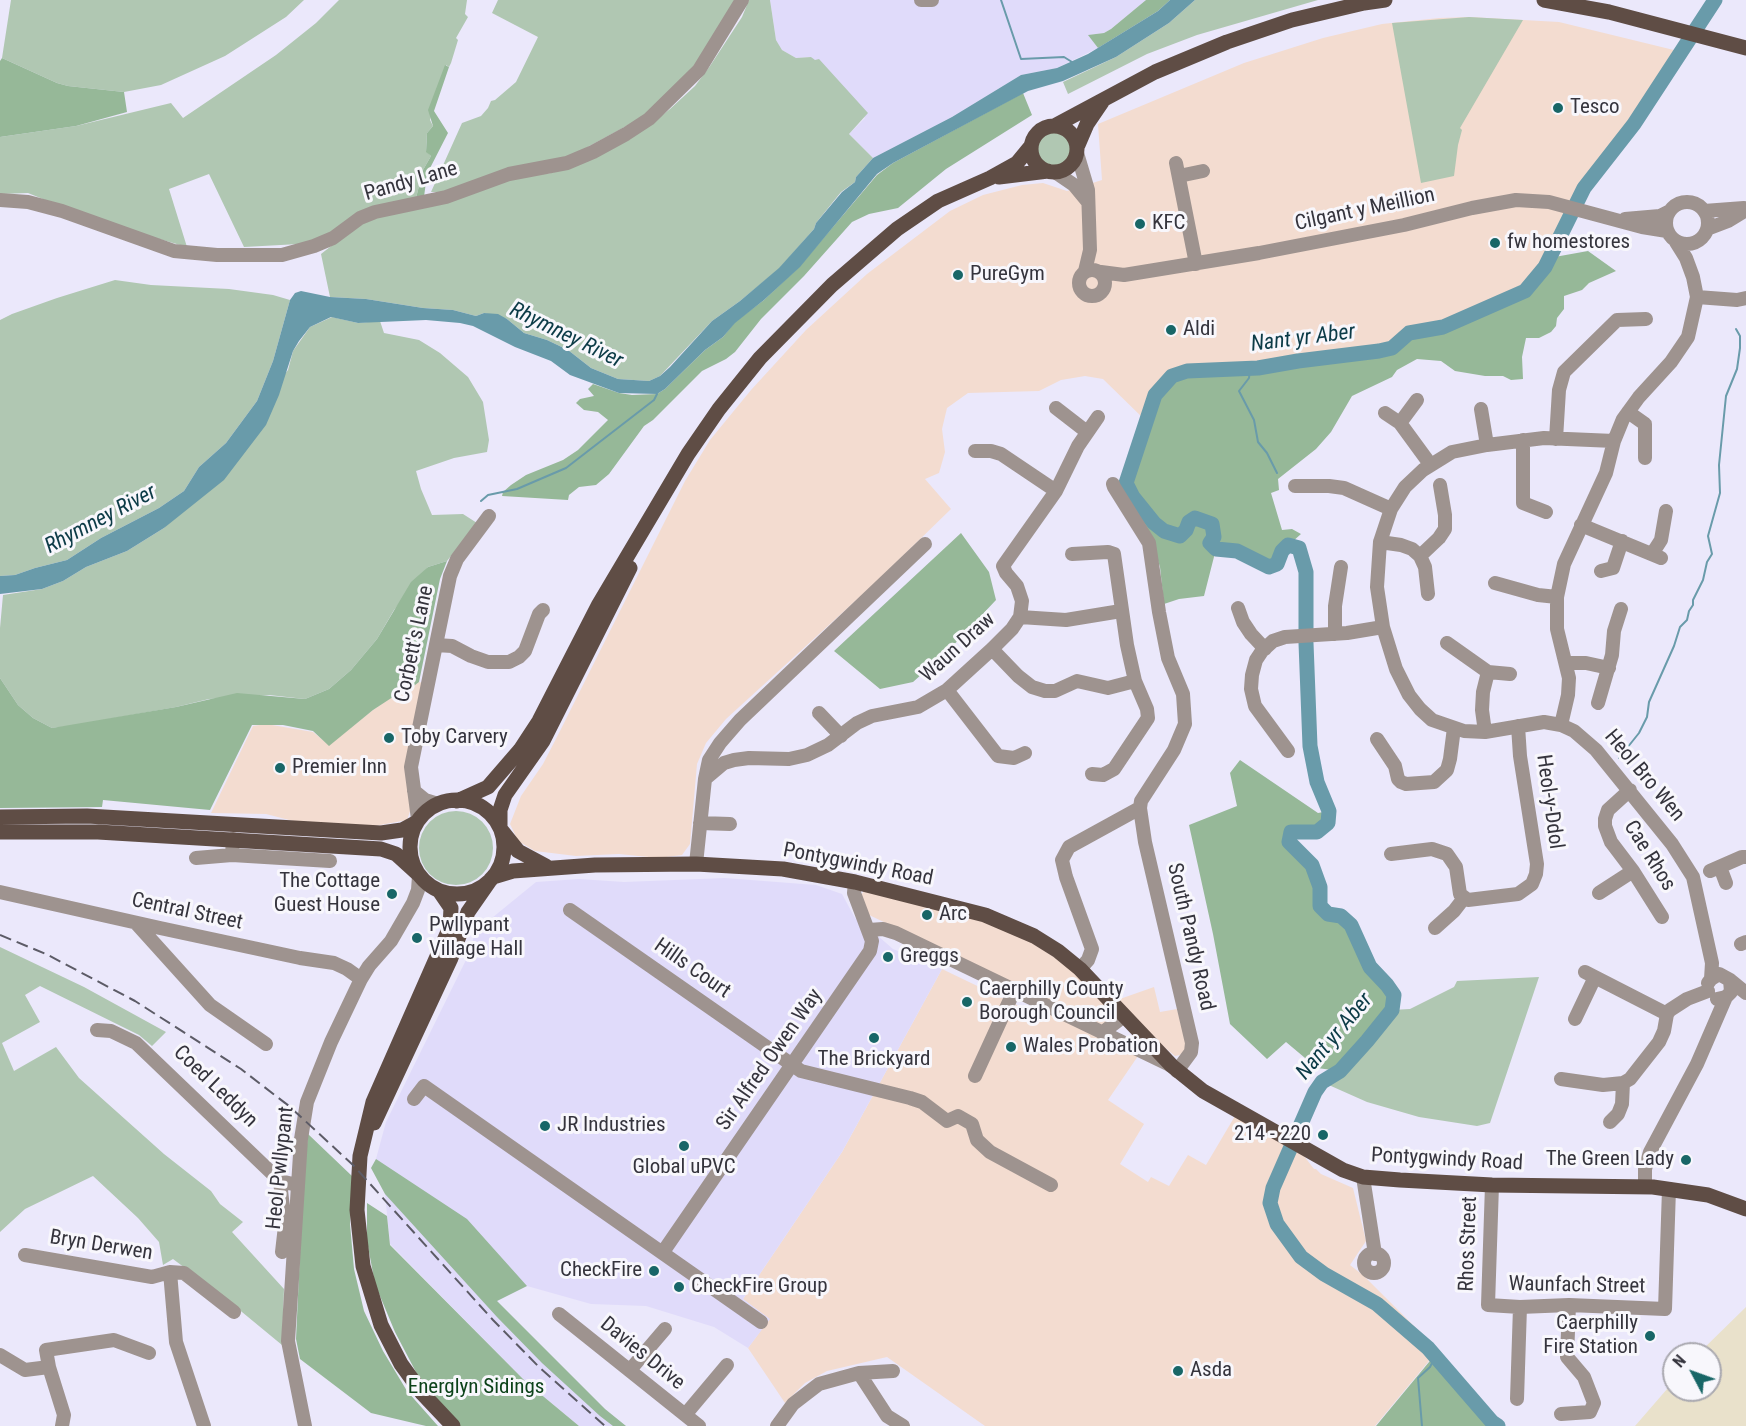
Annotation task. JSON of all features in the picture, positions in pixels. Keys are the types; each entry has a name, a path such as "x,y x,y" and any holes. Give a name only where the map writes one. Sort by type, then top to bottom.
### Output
{"main road":[{"path":"0,817 87,816 378,832 398,831 417,821 438,804 457,801 482,791 493,783 527,740 599,604 688,454 719,409 756,363 801,315 862,258 909,220 946,196 990,178 1017,163 1031,146 1037,133 1175,63 1256,32 1323,12 1385,0"},
{"path":"1544,0 1600,10 1746,48"},
{"path":"990,178 1051,172 1069,167 1092,116 1104,100"},
{"path":"1056,125 1070,131 1078,149"},
{"path":"1031,146 1033,159 1042,169 1051,172"},
{"path":"362,1147 451,958 468,912 500,866 502,856 500,813 505,795 548,732 662,500"},
{"path":"457,801 470,803 486,810 493,815 500,828"},
{"path":"417,821 411,833 410,842 418,875"},
{"name":"Pontygwindy Road","path":"500,828 520,853 547,867"},
{"path":"0,832 98,832 381,849 396,854 428,885 449,894 461,894 492,878"},
{"name":"Pontygwindy Road","path":"492,878 510,871 547,867 696,864 783,869 855,882 999,920 1034,936 1058,951 1080,969 1175,1069 1203,1091 1283,1134 1343,1170 1363,1177 1492,1185 1669,1189 1708,1196 1746,1209"},
{"path":"439,891 451,908 450,927 379,1086 368,1118 358,1181 358,1232 363,1266 376,1311 388,1341 422,1393 453,1426"}],"street":[{"name":"Pandy Lane","path":"0,200 28,202 62,211 174,251 217,255 282,255 333,238 360,218 375,212 446,197 509,174 567,163 626,134 649,119 699,70 742,0"},
{"path":"921,0 932,0"},
{"path":"1078,149 1087,183 1090,250 1095,272 1105,279 1102,291 1095,296 1083,293 1078,282 1095,272"},
{"path":"1196,264 1178,169 1203,171"},
{"path":"1051,172 1069,180 1088,202"},
{"name":"Cilgant y Meillion","path":"1095,272 1124,275 1196,264 1404,225 1504,201 1538,201 1666,231"},
{"path":"1561,725 1568,695 1569,678 1557,629 1557,597 1564,564 1606,473 1614,441 1623,419 1688,337 1697,297 1686,258 1666,231 1665,220 1673,207 1692,202 1704,211 1707,217 1707,229 1698,242 1691,244 1676,242"},
{"path":"1704,211 1746,209"},
{"path":"1707,229 1728,221 1746,209"},
{"name":"Cilgant y Meillion","path":"1613,219 1660,216 1668,212"},
{"path":"1693,278 1698,242"},
{"name":"Cilgant y Meillion","path":"1104,287 1124,275"},
{"path":"1697,297 1737,300 1746,298"},
{"path":"1556,439 1559,390 1564,372 1617,320 1646,320"},
{"path":"1400,423 1417,400"},
{"path":"1056,408 1088,432"},
{"path":"1481,409 1487,445"},
{"path":"1628,412 1645,424 1645,458"},
{"path":"1385,413 1400,423 1430,464"},
{"name":"Waun Draw","path":"705,779 724,763 748,758 789,759 807,755 828,745 857,723 872,716 918,707 947,690 992,649 1012,629 1020,617 1022,601 1020,593 1003,566 1056,491 1078,446 1098,417"},
{"path":"1522,440 1523,503 1546,512"},
{"name":"Heol Bro Wen","path":"1614,441 1522,440 1452,452 1430,464 1405,487 1391,509 1380,542 1377,587 1383,627 1396,669 1409,695 1432,720 1464,731 1485,732 1544,722 1574,730 1586,739 1672,844 1693,877 1712,963 1721,988 1746,995"},
{"path":"975,451 991,451 1001,454 1056,491"},
{"path":"1080,969 1088,960 1092,949 1062,860 1069,847 1140,808 1141,801 1174,750 1185,724 1183,694 1168,658 1149,543 1113,484"},
{"path":"1420,556 1445,529 1440,485"},
{"path":"1295,486 1344,488 1391,509"},
{"path":"1581,525 1657,556 1667,510"},
{"name":"Corbett's Lane","path":"417,821 411,768 450,576 457,559 489,516"},
{"path":"1612,571 1622,541"},
{"path":"1380,542 1401,544 1420,556 1425,567 1428,594"},
{"path":"696,864 705,779 709,760 720,743 740,720 925,544"},
{"path":"1072,554 1108,552 1114,554 1121,611 1135,681 1147,709 1148,718 1114,769 1103,775 1092,774"},
{"path":"1335,634 1332,580 1341,567"},
{"path":"1495,583 1538,595 1557,597"},
{"path":"1238,608 1251,634 1265,648"},
{"path":"1598,703 1612,656 1614,631 1621,609"},
{"path":"436,645 452,646 488,662 509,662 525,651 539,614 543,610"},
{"path":"1020,617 1066,620 1121,611"},
{"path":"1287,751 1255,706 1251,688 1256,660 1265,648 1272,641 1285,637 1335,634 1383,627"},
{"path":"1447,643 1488,672 1510,674"},
{"path":"992,649 1032,687 1045,691 1055,691 1077,681 1108,688 1135,681"},
{"path":"1566,663 1586,663 1609,668"},
{"path":"1485,732 1482,710 1483,692 1488,672"},
{"path":"947,690 998,756 1014,758 1025,753"},
{"path":"819,712 841,736"},
{"name":"Heol-y-Ddol","path":"1464,898 1473,901 1518,894 1532,884 1536,874 1537,864 1520,756 1518,726"},
{"path":"1377,740 1395,766 1401,782 1406,784 1434,782 1447,770 1454,728"},
{"name":"Cae Rhos","path":"1630,790 1608,810 1605,826 1616,849 1662,916"},
{"path":"414,791 425,800 438,804"},
{"name":"South Pandy Road","path":"1140,808 1192,1043 1191,1052 1175,1069"},
{"path":"700,823 730,824"},
{"path":"231,855 233,839"},
{"path":"1391,854 1432,849 1447,854 1456,867 1458,889 1464,898 1454,911 1435,928"},
{"path":"196,858 231,855 330,861"},
{"path":"1726,883 1715,869 1746,857"},
{"path":"1599,893 1633,871"},
{"name":"Heol Pwllypant","path":"305,1426 288,1341 297,1185 307,1102 331,1042 361,979 391,941 413,903 418,890 418,875"},
{"name":"Sir Alfred Owen Way","path":"663,1252 791,1063 867,956 872,941 854,893 855,882"},
{"path":"413,903 424,895 439,891"},
{"name":"Central Street","path":"0,892 300,958 334,963 361,979"},
{"name":"Hills Court","path":"570,910 801,1071 922,1102 947,1121 958,1116 972,1124 977,1140 990,1152 1051,1185"},
{"path":"136,923 210,1005 266,1044"},
{"name":"Pontygwindy Road","path":"869,930 883,929 896,933 1175,1069"},
{"path":"1575,1019 1590,974 1667,1014"},
{"path":"1560,1079 1603,1085 1623,1083 1636,1073 1659,1042 1667,1014 1687,999 1721,988 1719,1017 1696,1066 1650,1152 1645,1169 1645,1187"},
{"path":"975,1076 1014,991"},
{"path":"1102,1033 1124,1016"},
{"name":"Coed Leddyn","path":"97,1030 111,1030 136,1043 280,1181"},
{"path":"1610,1122 1618,1114 1622,1104 1623,1083"},
{"path":"414,1099 424,1086 761,1322"},
{"path":"1363,1177 1375,1254"},
{"path":"282,1252 285,1226 280,1181 297,1185"},
{"name":"Rhos Street","path":"1488,1305 1492,1185"},
{"name":"Waunfach Street","path":"1488,1305 1665,1308 1669,1189"},
{"name":"Bryn Derwen","path":"25,1255 152,1277 170,1272"},
{"path":"204,1426 176,1342 170,1272 184,1274 234,1312"},
{"path":"1561,1414 1590,1412 1594,1403 1584,1377 1567,1357 1569,1305"},
{"path":"1517,1399 1520,1307"},
{"name":"Davies Drive","path":"559,1314 699,1426"},
{"path":"630,1370 666,1329"},
{"path":"62,1426 64,1415 48,1367 46,1350 114,1340 149,1353"},
{"path":"0,1355 25,1370 48,1367"},
{"path":"686,1415 727,1365"},
{"path":"777,1426 793,1404 819,1384 859,1373 893,1371"},
{"path":"859,1373 887,1416 903,1426"}],"shaded area":[{"path":"770,0 1146,0 1111,29 1104,33 1089,35 1098,48 1057,68 1021,75 952,117 873,158 849,134 865,118 811,57 796,58 782,50 776,40"},
{"path":"1469,17 1559,22 1682,52 1634,124 1584,188 1545,267 1525,291 1443,327 1409,333 1392,348 1258,368 1187,371 1155,395 1147,422 1103,379 1085,376 1061,380 1039,391 968,393 947,408 942,429 945,452 939,473 925,479 951,509 875,583 726,719 706,743 697,764 690,844 682,855 658,858 619,854 576,856 535,851 518,841 510,824 521,796 543,764 685,481 710,440 751,390 806,330 867,274 950,211 983,195 1022,185 1043,183 1067,191 1102,180 1098,124 1244,63 1323,38 1382,24"},
{"path":"419,682 426,684 414,800 407,820 375,826 293,821 266,814 211,813 253,726 266,724 313,732 329,745 373,710 399,692 402,694"},
{"path":"725,878 816,885 842,894 855,918 893,949 942,969 842,1152 743,1299 770,1319 748,1348 714,1327 646,1306 591,1304 527,1286 497,1301 605,1409 626,1426 579,1426 526,1382 390,1244 385,1194 395,1184 376,1159 386,1122 465,962 476,931 536,882 579,879 624,882"},
{"path":"864,891 985,922 1029,941 1065,964 1110,1010 1111,1018 1102,1026 867,914 861,895"},
{"path":"942,969 1046,1019 1050,1012 1138,1056 1108,1100 1144,1124 1120,1164 1148,1182 1151,1177 1169,1186 1188,1155 1206,1165 1235,1116 1301,1152 1314,1169 1321,1174 1353,1188 1366,1241 1350,1265 1364,1276 1438,1350 1375,1426 985,1426 887,1357 827,1371 805,1383 785,1403 748,1348 769,1319 743,1299 842,1152"},
{"path":"1154,987 1160,1012 1177,1009 1186,1043 1185,1050 1180,1055 1175,1056 1158,1042 1117,1000"},
{"path":"1746,1307 1746,1426 1635,1426 1662,1395 1662,1402 1722,1402 1722,1342 1710,1342"}],"green space":[{"path":"11,0 304,0 286,17 225,56 161,85 124,92 57,83 2,58"},
{"path":"339,0 467,0 465,14 468,17 456,38 458,40 451,63 449,67 446,65 430,120 433,126 427,133 426,151 431,156 423,170 416,198 322,239 299,244 244,247 209,174 169,189 187,247 65,208 28,193 0,194 0,137 76,126 171,103 183,118 276,55 316,23"},
{"path":"498,0 738,0 690,75 643,117 571,156 448,192 431,192 462,123 481,116 491,101 516,82 538,37 492,13"},
{"path":"749,0 770,0 776,40 782,50 796,58 819,59 868,113 849,134 873,158 856,177 855,182 841,192 816,223 814,229 779,269 712,321 660,376 649,381 618,379 591,368 568,350 524,333 507,319 484,313 476,316 453,310 330,297 321,254 354,228 371,219 513,178 551,173 580,163 647,127 695,86 742,17"},
{"path":"1146,0 1170,0 1158,11 1098,48 1088,35 1104,33 1111,29"},
{"path":"1195,0 1318,0 1197,35 1147,54 1068,94 1063,82 1116,57 1169,23"},
{"path":"1469,17 1523,20 1460,128 1462,130 1454,176 1421,183 1392,23"},
{"path":"2,58 57,83 124,92 127,112 76,126 0,137 0,61"},
{"path":"445,65 449,67 434,111 448,133 427,174 424,197 416,198 423,170 431,156 426,152 427,133 433,126 428,110"},
{"path":"1023,93 1032,115 946,169 898,208 869,214 852,222 804,276 761,319 735,352 702,371 653,420 644,426 609,474 596,485 579,487 569,495 568,500 502,496 511,485 526,475 563,460 578,450 608,420 598,412 584,410 576,403 580,399 594,396 588,389 593,384 632,395 657,394 665,389 705,350 723,337 735,322 764,300 799,267 877,175 893,163"},
{"path":"1055,131 1068,136 1073,149 1068,162 1055,167 1042,162 1037,149 1042,136"},
{"path":"1588,251 1616,271 1589,283 1582,290 1564,296 1564,309 1551,332 1539,338 1526,338 1522,357 1523,379 1511,380 1503,376 1485,376 1455,371 1441,361 1417,359 1397,370 1392,377 1352,396 1331,432 1316,449 1278,479 1279,490 1271,493 1282,530 1292,529 1301,534 1282,551 1277,564 1269,567 1237,551 1216,549 1204,596 1179,599 1164,604 1160,567 1150,536 1126,483 1155,395 1172,376 1187,371 1259,368 1392,348 1409,333 1443,327 1525,291 1549,258"},
{"path":"115,280 151,285 229,289 273,295 290,300 273,361 257,401 226,443 199,467 184,491 159,508 101,538 67,560 15,575 0,576 0,320 57,298"},
{"path":"332,317 358,323 380,321 384,333 419,340 440,353 468,377 483,402 489,440 487,452 454,458 416,471 432,515 463,514 477,523 447,561 428,567 394,610 377,639 351,670 329,689 305,699 269,695 209,699 176,707 52,728 33,718 18,705 0,678 0,628 3,595 42,589 63,581 86,567 127,551 164,528 288,370 293,351 310,327"},
{"path":"961,533 989,572 996,600 948,651 913,682 880,689 834,651"},
{"path":"447,561 440,579 419,682 402,695 399,693 373,710 329,746 313,731 283,725 252,725 210,810 103,800 102,807 0,808 0,678 18,705 33,718 52,728 176,707 237,693 305,699 329,689 351,670 377,639 411,582 428,567"},
{"path":"1240,760 1318,813 1329,811 1328,823 1317,832 1291,832 1289,842 1312,865 1320,887 1320,906 1328,914 1341,916 1351,925 1370,967 1394,995 1392,1010 1340,1071 1317,1068 1286,1042 1267,1059 1230,1024 1189,825 1237,806 1230,773"},
{"path":"449,811 463,811 477,817 487,827 493,841 491,862 477,879 463,885 449,885 435,879 425,869 419,855 419,841 425,827 435,817"},
{"path":"0,947 84,987 166,1032 152,1046 139,1035 40,986 25,995 40,1022 2,1043 14,1071 56,1047 79,1078 164,1154 211,1191 220,1204 243,1222 232,1232 284,1289 282,1345 173,1259 163,1265 159,1242 138,1218 93,1176 25,1209 0,1232"},
{"path":"1539,977 1490,1123 1477,1126 1419,1117 1367,1102 1322,1082 1340,1071 1392,1010 1410,1009 1454,987 1457,981"},
{"path":"308,1134 352,1176 350,1224 354,1269 364,1311 383,1351 407,1391 438,1426 426,1426 371,1413 300,1359 296,1339 303,1188"},
{"path":"376,1159 467,1219 527,1286 497,1301 605,1409 626,1426 613,1426 600,1416 542,1363 497,1317 385,1194 371,1168"},
{"name":"Energlyn Sidings","path":"367,1203 387,1216 390,1245 526,1382 579,1426 459,1426 417,1374 395,1332 375,1284 367,1241"},
{"path":"1434,1356 1492,1422 1498,1426 1376,1426"}],"water":[{"path":"1170,0 1195,0 1169,23 1116,57 1063,81 1028,91 893,163 877,174 800,267 657,394 619,393 570,375 551,361 515,347 473,326 426,320 358,323 331,317 310,327 299,341 293,351 279,395 266,425 224,480 164,528 127,551 86,567 63,581 42,589 0,594 0,576 15,575 67,560 101,538 159,508 184,491 199,467 226,443 257,401 273,361 290,300 295,293 301,291 330,297 453,310 476,316 484,313 498,314 524,333 568,350 591,368 618,379 649,381 660,376 670,367 712,321 779,268 814,229 816,223 842,192 855,182 856,177 873,158 952,117 1021,75 1057,68 1088,54 1158,11"}],"waterway":[{"path":"1001,0 1021,59 1064,57 1072,62"},
{"name":"Nant yr Aber","path":"1306,629 1306,572 1299,548 1288,545 1282,551 1277,564 1269,567 1237,551 1216,549 1210,543 1214,537 1212,524 1195,518 1189,522 1186,530 1180,536 1164,531 1154,523 1133,497 1126,483 1155,395 1172,376 1187,371 1258,368 1392,348 1409,333 1443,327 1525,291 1545,267 1584,188 1634,124 1715,0"},
{"path":"1619,758 1639,733 1647,717 1649,702 1680,627 1687,620 1693,600 1703,580 1707,562 1712,554 1708,536 1720,493 1719,465 1726,396 1737,369 1740,348 1740,336 1736,329"},
{"path":"1250,369 1249,378 1239,391 1254,420 1258,442 1267,453 1277,473"},
{"path":"481,501 488,495 517,489 566,468 654,400 657,394"},
{"name":"Nant yr Aber","path":"1306,643 1310,746 1317,782 1329,811 1328,823 1317,832 1291,832 1289,842 1312,865 1320,887 1320,906 1328,914 1341,916 1351,925 1370,967 1394,995 1392,1010 1367,1041 1340,1071 1322,1082 1315,1092 1273,1188 1270,1203 1277,1224 1301,1257 1324,1274 1377,1304 1428,1348 1498,1426"},
{"path":"1422,1426 1418,1378 1430,1367 1435,1357"}],"railway":[{"path":"0,935 46,954 135,1001 241,1069 289,1106 353,1165 493,1320 539,1367 605,1426"}],"place":[{"name":"Tesco","path":"1558,108"},
{"name":"KFC","path":"1140,224"},
{"name":"fw homestores","path":"1495,243"},
{"name":"PureGym","path":"958,275"},
{"name":"Aldi","path":"1171,330"},
{"name":"Toby Carvery","path":"389,738"},
{"name":"Premier Inn","path":"280,768"},
{"name":"The Cottage Guest House","path":"392,894"},
{"name":"Arc","path":"927,915"},
{"name":"Pwllypant Village Hall","path":"417,938"},
{"name":"Greggs","path":"888,957"},
{"name":"Caerphilly County Borough Council","path":"967,1002"},
{"name":"The Brickyard","path":"874,1038"},
{"name":"Wales Probation","path":"1011,1047"},
{"name":"JR Industries","path":"545,1126"},
{"name":"214 - 220","path":"1323,1135"},
{"name":"Global uPVC","path":"684,1146"},
{"name":"The Green Lady","path":"1686,1160"},
{"name":"CheckFire","path":"654,1271"},
{"name":"CheckFire Group","path":"679,1287"},
{"name":"Caerphilly Fire Station","path":"1650,1336"},
{"name":"Asda","path":"1178,1371"}],"water label":[{"name":"Rhymney River","path":"566,336"},
{"name":"Rhymney River","path":"101,520"}]}
